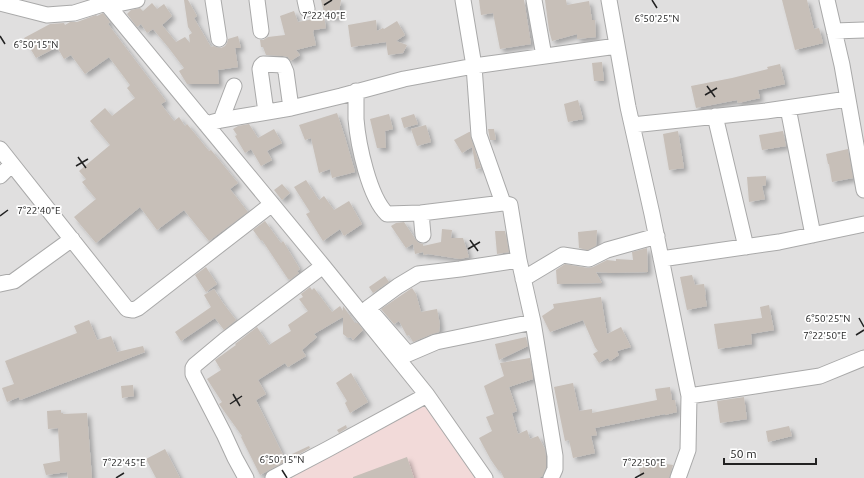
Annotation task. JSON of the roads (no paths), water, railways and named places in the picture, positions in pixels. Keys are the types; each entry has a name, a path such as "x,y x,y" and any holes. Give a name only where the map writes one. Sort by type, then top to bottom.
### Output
{"street":[{"path":"0,3 47,15 74,13 105,3 137,0"},
{"path":"213,0 219,39"},
{"path":"257,0 261,31"},
{"path":"463,0 474,66 479,135 503,203"},
{"path":"534,0 544,56"},
{"path":"609,0 632,125 657,236 689,396 688,450 678,478"},
{"path":"827,0 842,65 864,190"},
{"path":"105,3 323,266 427,395 485,478"},
{"path":"834,31 864,30"},
{"path":"206,124 291,108 404,79 474,66 617,46"},
{"path":"266,112 260,69 263,64 284,65 291,108"},
{"path":"221,120 234,86"},
{"path":"356,91 356,120 361,149 370,182 384,212 387,214 421,213 503,203 510,205 519,260 533,322 555,456 555,469 551,478"},
{"path":"632,125 788,108 848,99"},
{"path":"788,108 813,235"},
{"path":"715,116 746,247"},
{"path":"0,149 128,308 133,310 138,308 272,204"},
{"path":"0,176 12,164"},
{"path":"421,213 423,235"},
{"path":"661,259 779,242 864,224"},
{"path":"523,279 563,255 589,259 607,250 657,236"},
{"path":"0,284 14,281 72,239"},
{"path":"519,260 418,274 398,286 368,308 408,354 436,342 533,322"},
{"path":"246,478 193,374 193,368 195,364 224,340 323,266"},
{"path":"689,396 820,376 864,358"},
{"path":"273,478 427,395"}]}
